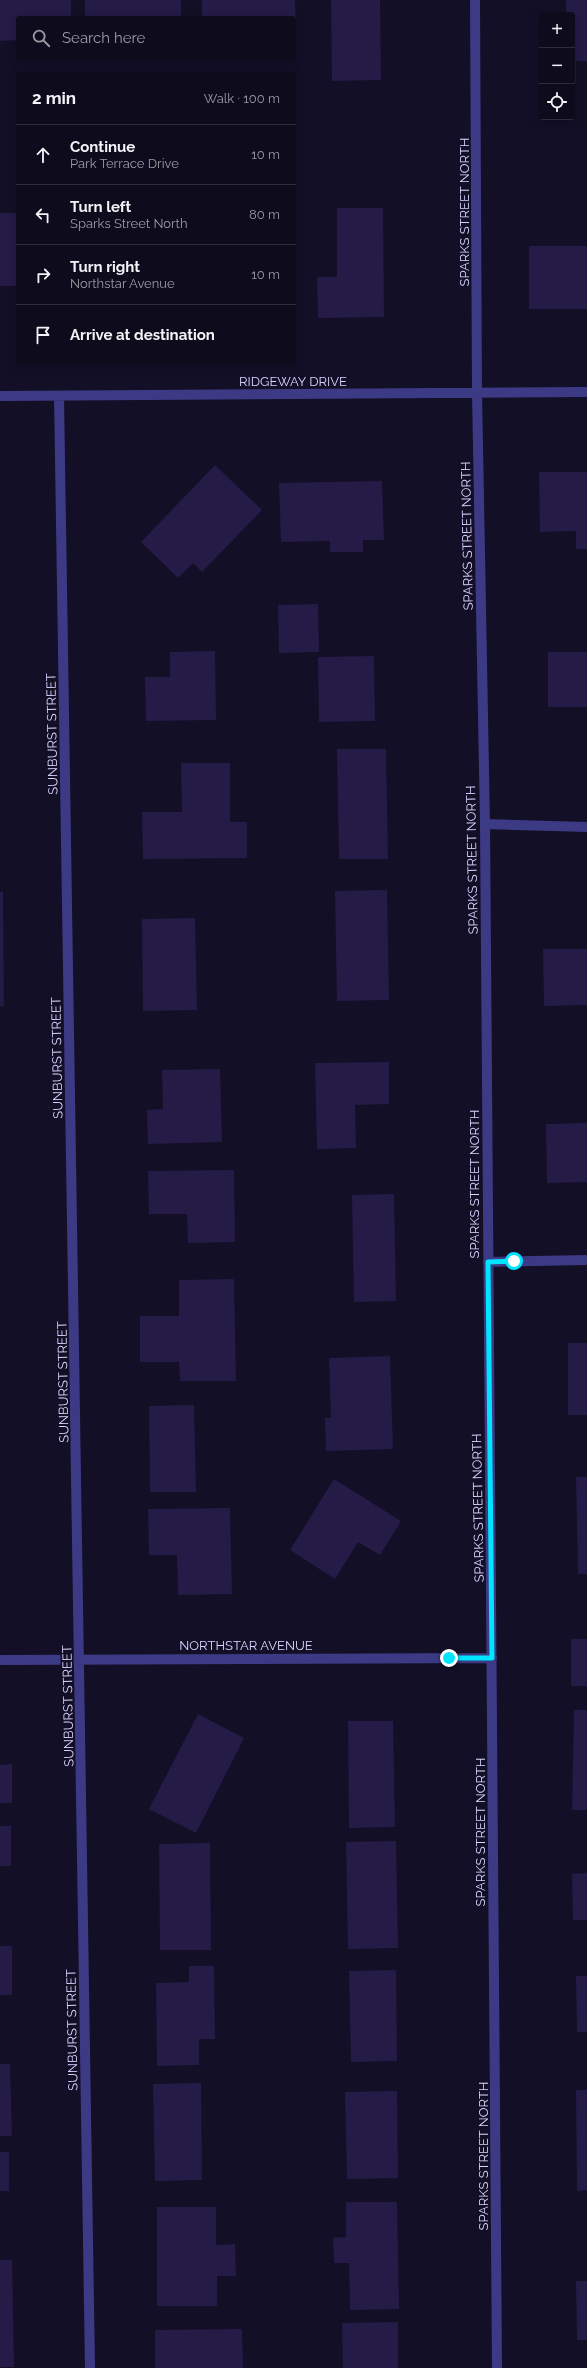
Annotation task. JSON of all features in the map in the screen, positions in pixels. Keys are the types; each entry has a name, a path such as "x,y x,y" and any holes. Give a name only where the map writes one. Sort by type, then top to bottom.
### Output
{"street":[{"name":"SPARKS STREET NORTH","path":"475,0 477,392 485,824 497,2368"},
{"name":"RIDGEWAY DRIVE","path":"0,396 587,392"},
{"name":"SUNBURST STREET","path":"59,396 90,2368"},
{"path":"485,824 587,827"},
{"path":"488,1262 587,1260"},
{"name":"NORTHSTAR AVENUE","path":"0,1660 492,1658"}],"building":[{"path":"0,0 71,0 71,16 16,16 16,40 0,41"},
{"path":"85,0 181,0 181,16 85,16"},
{"path":"202,0 295,0 296,16 202,16"},
{"path":"331,0 380,0 381,80 332,81"},
{"path":"566,0 587,0 587,61 576,61 576,83 575,12 566,12"},
{"path":"337,208 383,208 384,317 318,318 317,277 337,277"},
{"path":"0,213 16,213 16,286 0,286"},
{"path":"529,246 587,246 587,309 529,309"},
{"path":"215,465 262,510 202,572 193,563 178,578 141,542"},
{"path":"539,472 587,472 587,549 576,549 576,531 540,532"},
{"path":"382,481 384,540 363,540 363,552 330,552 330,541 281,542 279,483"},
{"path":"318,604 319,652 279,653 278,605"},
{"path":"215,651 216,720 146,721 145,677 170,677 170,652"},
{"path":"548,652 587,652 587,707 548,707"},
{"path":"374,656 375,721 319,722 318,657"},
{"path":"337,749 386,749 388,859 339,859"},
{"path":"181,763 230,763 230,822 247,822 247,858 143,859 142,812 182,812"},
{"path":"387,890 389,1000 337,1001 335,891"},
{"path":"3,891 4,1006 0,1006 0,892"},
{"path":"195,918 197,1010 143,1011 142,919"},
{"path":"543,949 587,949 587,1005 544,1006"},
{"path":"389,1062 389,1104 355,1105 356,1148 317,1149 315,1063"},
{"path":"220,1069 222,1142 148,1144 147,1110 163,1109 162,1070"},
{"path":"587,1123 587,1182 547,1183 546,1124"},
{"path":"234,1170 235,1242 188,1243 187,1214 149,1214 148,1171"},
{"path":"394,1194 396,1301 354,1302 352,1195"},
{"path":"234,1279 236,1381 180,1381 179,1362 140,1362 140,1316 179,1316 179,1280"},
{"path":"568,1343 587,1343 587,1415 568,1415"},
{"path":"390,1356 393,1449 326,1451 325,1418 331,1418 329,1358"},
{"path":"194,1405 196,1492 150,1492 149,1406"},
{"path":"576,1477 587,1477 587,1574 578,1574"},
{"path":"334,1479 401,1521 380,1555 358,1542 335,1579 290,1550"},
{"path":"230,1508 232,1594 178,1595 177,1555 149,1555 148,1509"},
{"path":"571,1639 587,1639 587,1686 571,1686"},
{"path":"574,1710 587,1710 587,1810 572,1810"},
{"path":"198,1714 244,1738 196,1833 149,1809"},
{"path":"348,1721 393,1721 395,1827 349,1828"},
{"path":"12,1764 12,1803 0,1803 0,1765"},
{"path":"0,1826 11,1826 11,1866 0,1866"},
{"path":"396,1841 398,1948 348,1949 346,1842"},
{"path":"210,1843 211,1950 160,1950 159,1844"},
{"path":"587,1873 587,1920 573,1920 572,1874"},
{"path":"0,1946 12,1946 12,1995 0,1995"},
{"path":"189,1966 214,1966 215,2039 199,2039 199,2065 157,2066 156,1983 189,1982"},
{"path":"396,1970 397,2061 351,2062 349,1971"},
{"path":"576,1976 587,1976 587,2032 577,2032"},
{"path":"0,2064 10,2064 12,2136 0,2136"},
{"path":"201,2083 202,2180 155,2181 153,2084"},
{"path":"576,2090 587,2090 587,2190 577,2191"},
{"path":"397,2091 398,2178 347,2179 345,2092"},
{"path":"0,2152 9,2152 9,2191 0,2191"},
{"path":"346,2202 397,2202 399,2309 350,2310 349,2263 334,2263 333,2238 346,2237"},
{"path":"157,2207 216,2207 216,2245 235,2244 236,2276 217,2276 217,2306 157,2306"},
{"path":"0,2260 12,2260 14,2367 0,2367"},
{"path":"576,2281 587,2281 587,2340 577,2340"},
{"path":"398,2322 398,2368 343,2368 342,2323"},
{"path":"242,2329 243,2368 155,2368 155,2330"}],"route":[{"path":"449,1658 492,1658 488,1262 514,1261"}]}
